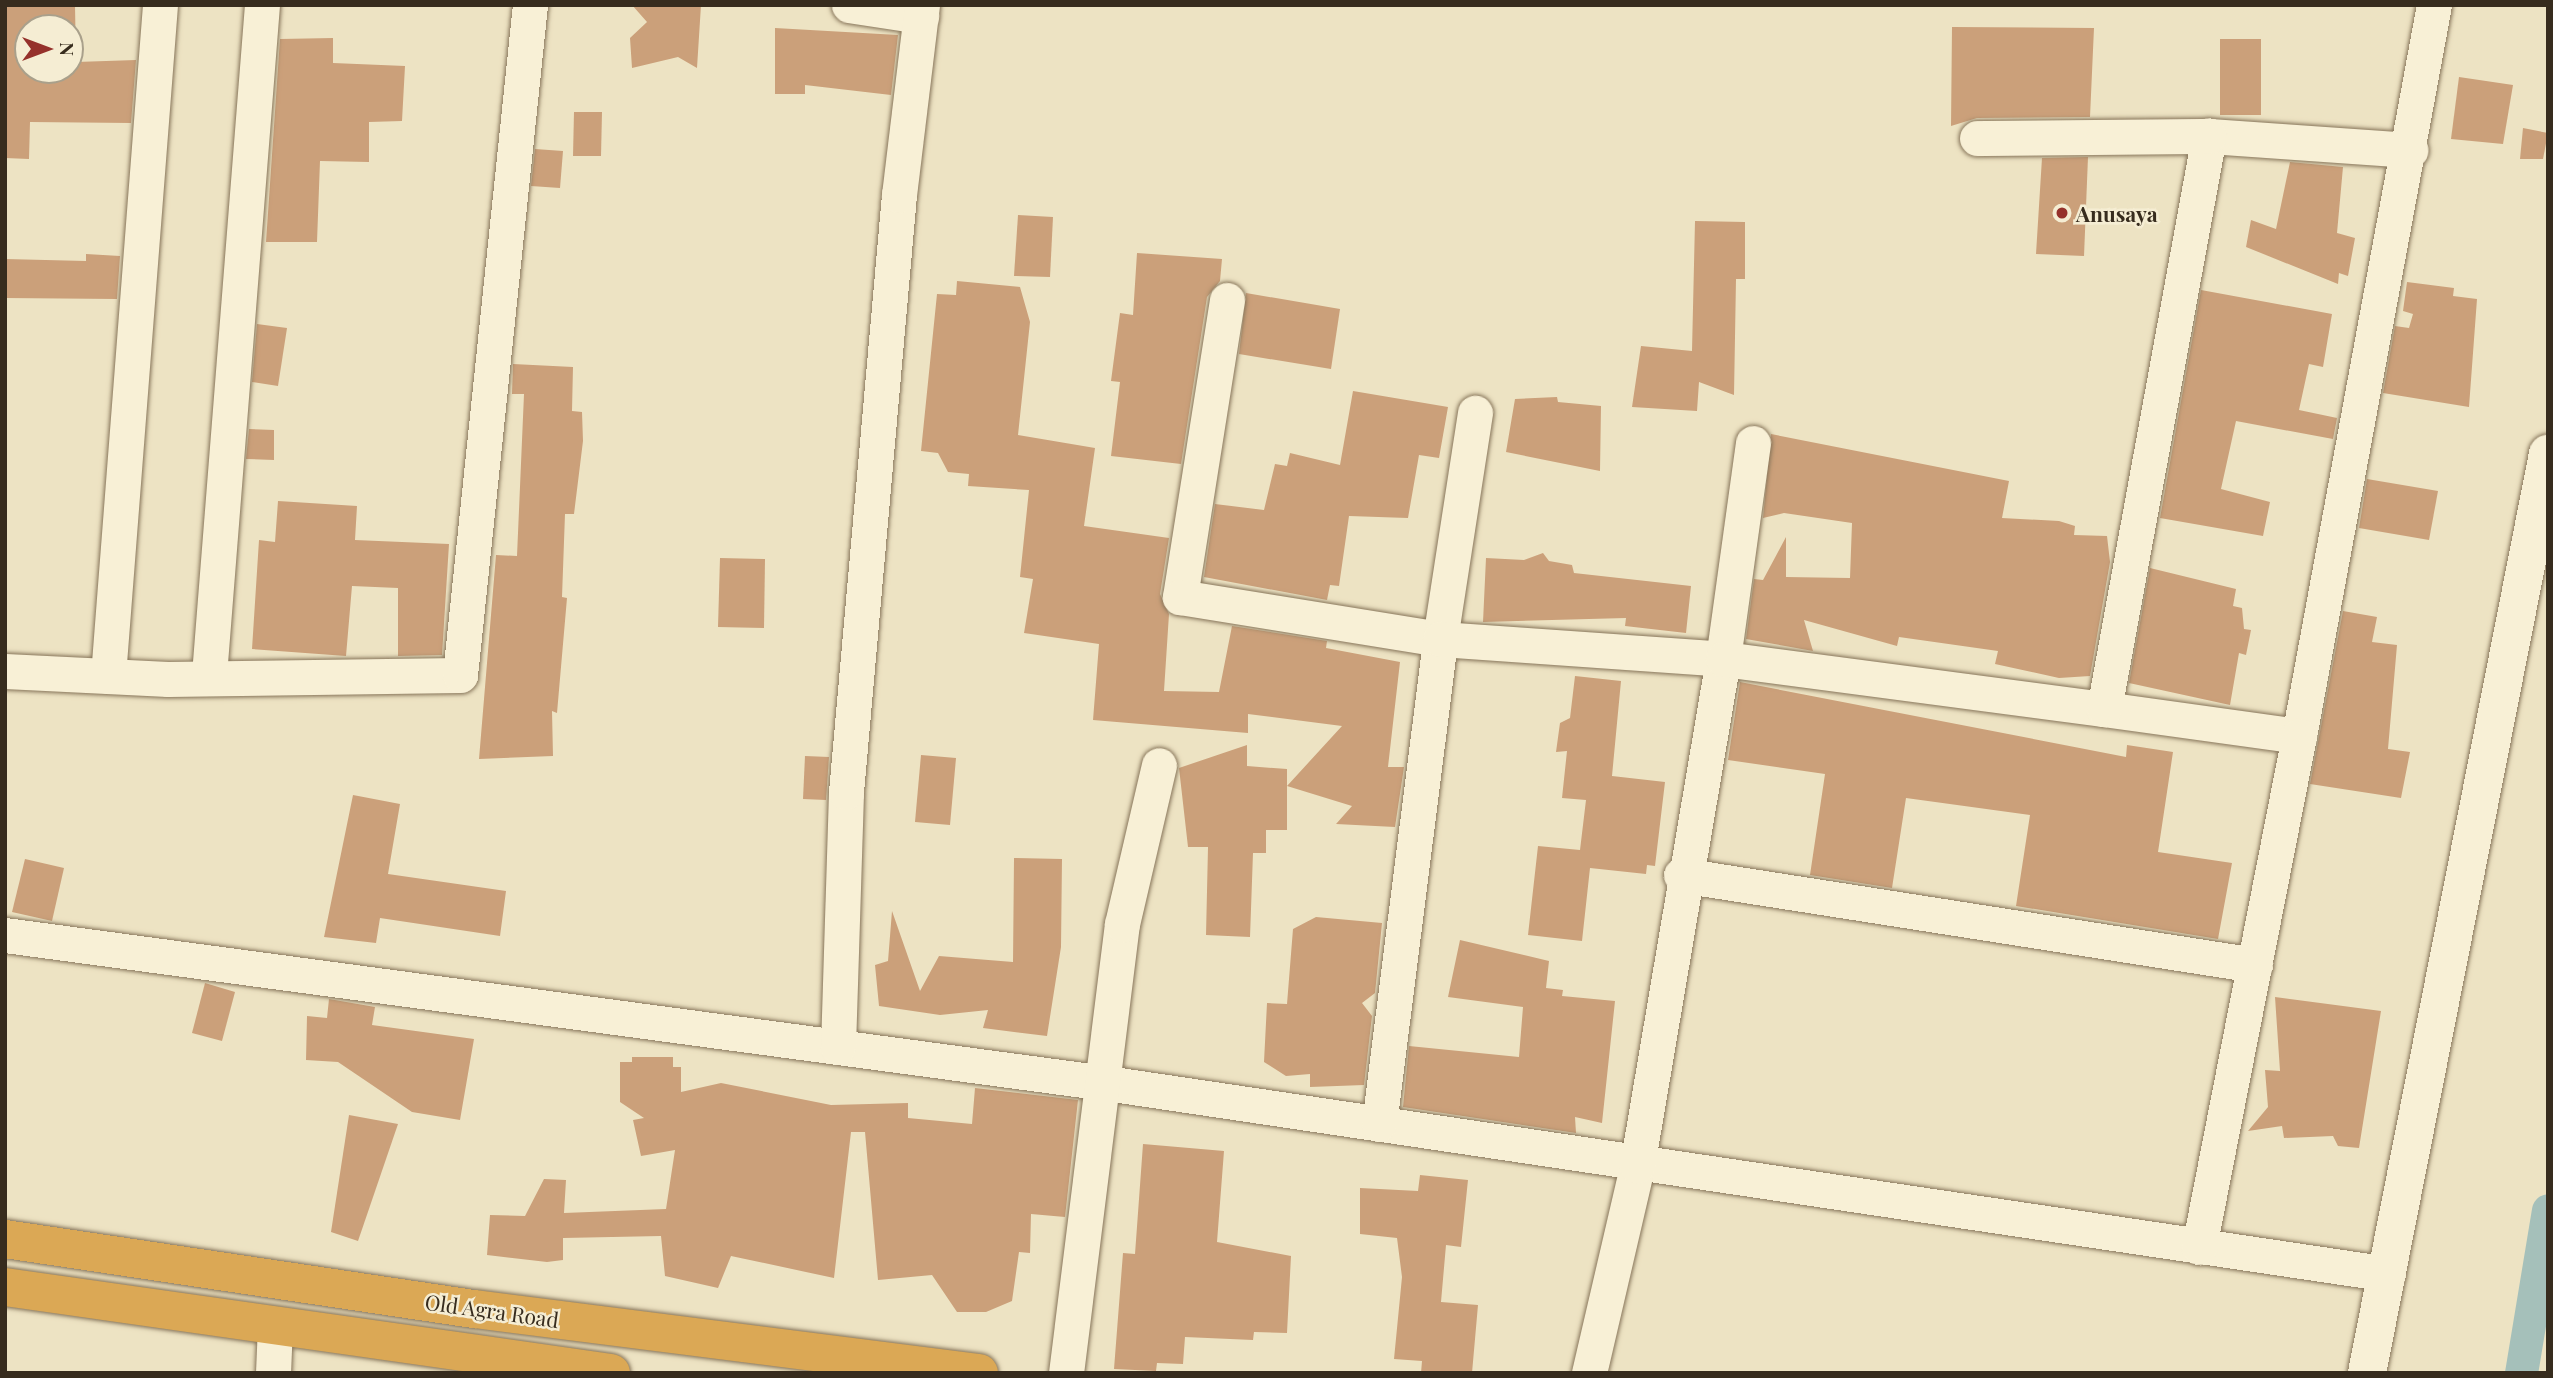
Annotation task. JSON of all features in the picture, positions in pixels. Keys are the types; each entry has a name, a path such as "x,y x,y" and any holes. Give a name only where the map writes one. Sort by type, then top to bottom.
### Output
{"highway":[{"name":"Old Agra Road","path":"5,1239 475,1309 979,1373"},
{"path":"5,1287 611,1373"}],"street":[{"path":"108,676 160,5"},
{"path":"209,675 262,5"},
{"path":"5,671 108,676 460,675 530,5"},
{"path":"838,1047 846,792 899,195 922,10 849,5"},
{"path":"2199,1247 2300,736 2411,150 2434,5"},
{"path":"1977,138 2209,135 2411,150"},
{"path":"2104,709 2209,135"},
{"path":"1227,300 1180,597 1440,639 1723,659 2300,736"},
{"path":"1379,1124 1440,639 1475,412"},
{"path":"1589,1373 1637,1166 1681,875 1723,659 1753,443"},
{"path":"2367,1373 2548,453"},
{"path":"1066,1373 1106,1083 1122,924 1159,765"},
{"path":"1681,875 2255,965"},
{"path":"5,935 1106,1083 1637,1166 2388,1274"},
{"path":"272,1373 275,1326"}],"building":[{"path":"5,5 75,5 75,14 14,14 14,84 84,84 84,62 136,60 131,123 30,122 29,159 5,158"},
{"path":"632,5 701,5 697,68 678,57 632,68 630,38 647,22"},
{"path":"1952,27 2094,28 2090,117 1977,118 1951,126"},
{"path":"775,28 898,35 891,95 805,85 805,94 775,94"},
{"path":"333,38 333,63 405,66 402,121 369,122 369,162 320,161 317,242 266,242 280,39"},
{"path":"2220,39 2261,39 2261,115 2220,115"},
{"path":"2459,77 2513,85 2503,144 2451,139"},
{"path":"574,112 602,112 601,156 573,156"},
{"path":"2523,128 2548,133 2543,159 2520,159"},
{"path":"535,149 563,151 560,188 531,186"},
{"name":"Anusaya","path":"2088,157 2084,256 2036,254 2042,158"},
{"path":"2290,162 2343,167 2337,233 2355,238 2348,276 2339,273 2338,284 2246,247 2251,220 2276,229"},
{"path":"1018,215 1053,217 1050,277 1014,276"},
{"path":"1695,221 1745,222 1745,279 1736,279 1734,395 1699,382 1697,411 1632,407 1641,346 1692,351"},
{"path":"1137,253 1222,259 1220,281 1207,297 1181,464 1111,456 1120,382 1111,381 1120,313 1133,315"},
{"path":"86,254 120,256 117,299 5,298 5,259 86,261"},
{"path":"957,281 1020,287 1030,322 1018,435 1095,448 1084,526 1169,538 1160,594 1169,614 1164,691 1219,692 1232,626 1327,641 1326,648 1400,662 1388,767 1404,767 1395,827 1336,824 1352,806 1287,786 1342,726 1248,714 1248,733 1093,720 1099,644 1024,633 1033,579 1020,577 1029,490 968,486 969,474 948,472 938,453 921,451 937,294 956,295"},
{"path":"2407,282 2454,288 2453,296 2477,299 2469,407 2383,393 2395,326 2409,328 2413,314 2403,311"},
{"path":"2201,290 2332,314 2323,367 2309,364 2299,410 2337,418 2333,439 2236,421 2221,489 2270,502 2263,536 2160,518"},
{"path":"1246,293 1340,309 1331,369 1239,354"},
{"path":"257,324 287,328 278,386 252,382"},
{"path":"513,364 573,367 572,411 582,412 583,441 574,514 565,514 562,597 567,598 557,713 552,711 553,756 479,759 496,555 517,556 524,394 512,394"},
{"path":"1353,391 1448,407 1439,458 1419,455 1408,518 1349,516 1339,586 1330,585 1327,600 1204,577 1215,504 1264,510 1275,464 1287,466 1290,453 1340,465"},
{"path":"1557,397 1558,402 1601,406 1600,471 1506,452 1515,399"},
{"path":"249,429 274,430 274,460 246,459"},
{"path":"1771,434 2009,481 2002,518 2059,521 2075,526 2074,535 2107,536 2110,562 2090,676 2059,678 1995,664 1998,651 1899,637 1897,646 1804,620 1813,651 1746,639 1754,579 1763,580 1786,537 1786,577 1850,578 1852,523 1784,513 1763,518"},
{"path":"2367,479 2438,491 2429,540 2359,528"},
{"path":"278,501 357,506 355,540 449,544 442,655 398,656 398,588 352,586 346,656 252,649 259,540 275,542"},
{"path":"1543,553 1549,561 1572,565 1574,573 1691,586 1686,633 1625,626 1626,618 1483,622 1486,558 1524,560"},
{"path":"720,558 765,559 764,628 718,627"},
{"path":"2150,568 2236,589 2233,606 2242,608 2244,629 2251,630 2246,655 2239,653 2230,705 2129,683"},
{"path":"2343,611 2377,617 2372,642 2397,645 2388,749 2410,752 2401,798 2310,784"},
{"path":"1575,676 1621,681 1612,776 1665,782 1655,866 1647,865 1646,874 1590,868 1582,941 1528,935 1538,846 1580,850 1586,800 1562,798 1567,751 1556,752 1560,723 1570,718"},
{"path":"1740,682 2126,757 2127,745 2173,752 2158,852 2232,863 2218,939 2016,906 2030,815 1906,798 1892,888 1810,875 1825,774 1728,760"},
{"path":"1247,745 1247,766 1287,769 1287,830 1266,830 1266,853 1253,853 1250,937 1206,935 1208,847 1188,847 1179,768"},
{"path":"921,755 956,758 950,825 915,822"},
{"path":"805,756 829,757 826,800 803,799"},
{"path":"353,795 400,804 388,874 506,891 500,936 380,918 376,943 324,937"},
{"path":"1014,858 1062,859 1061,947 1047,1036 983,1028 988,1010 940,1015 879,1006 875,965 888,961 892,911 920,991 939,956 1013,962"},
{"path":"25,859 64,868 52,921 12,912"},
{"path":"1316,917 1382,923 1375,993 1362,1003 1372,1016 1364,1085 1310,1087 1310,1074 1286,1076 1264,1062 1267,1003 1287,1004 1293,929"},
{"path":"1460,940 1549,961 1546,988 1563,990 1562,996 1615,1001 1602,1123 1575,1117 1576,1133 1403,1107 1409,1046 1519,1057 1523,1007 1448,997"},
{"path":"205,983 235,992 222,1041 192,1033"},
{"path":"2275,997 2381,1011 2359,1148 2338,1146 2333,1136 2284,1138 2282,1126 2248,1131 2268,1107 2265,1070 2280,1071"},
{"path":"329,999 375,1007 372,1025 474,1039 460,1120 412,1112 338,1062 306,1060 307,1016 327,1018"},
{"path":"632,1057 673,1057 673,1067 681,1067 681,1092 721,1083 831,1105 908,1103 908,1118 972,1124 975,1088 1078,1100 1065,1217 1031,1214 1030,1253 1019,1252 1012,1301 986,1312 957,1312 932,1275 878,1280 865,1132 851,1132 834,1278 731,1256 718,1288 665,1276 661,1236 563,1238 563,1260 547,1262 487,1255 490,1215 525,1216 544,1179 566,1180 564,1213 666,1209 675,1150 641,1156 633,1120 644,1118 620,1102 620,1062 632,1062"},
{"path":"349,1115 398,1124 358,1241 331,1232"},
{"path":"1143,1144 1224,1151 1217,1242 1291,1256 1287,1333 1254,1332 1253,1340 1185,1337 1183,1364 1157,1363 1156,1371 1114,1369 1123,1253 1135,1254"},
{"path":"1420,1175 1468,1180 1461,1247 1446,1245 1441,1302 1478,1305 1472,1373 1421,1373 1422,1361 1394,1359 1402,1277 1397,1238 1360,1234 1360,1188 1418,1191"}],"waterway":[{"path":"2521,1373 2548,1210"}],"place":[{"name":"Anusaya","path":"2062,213"}]}
